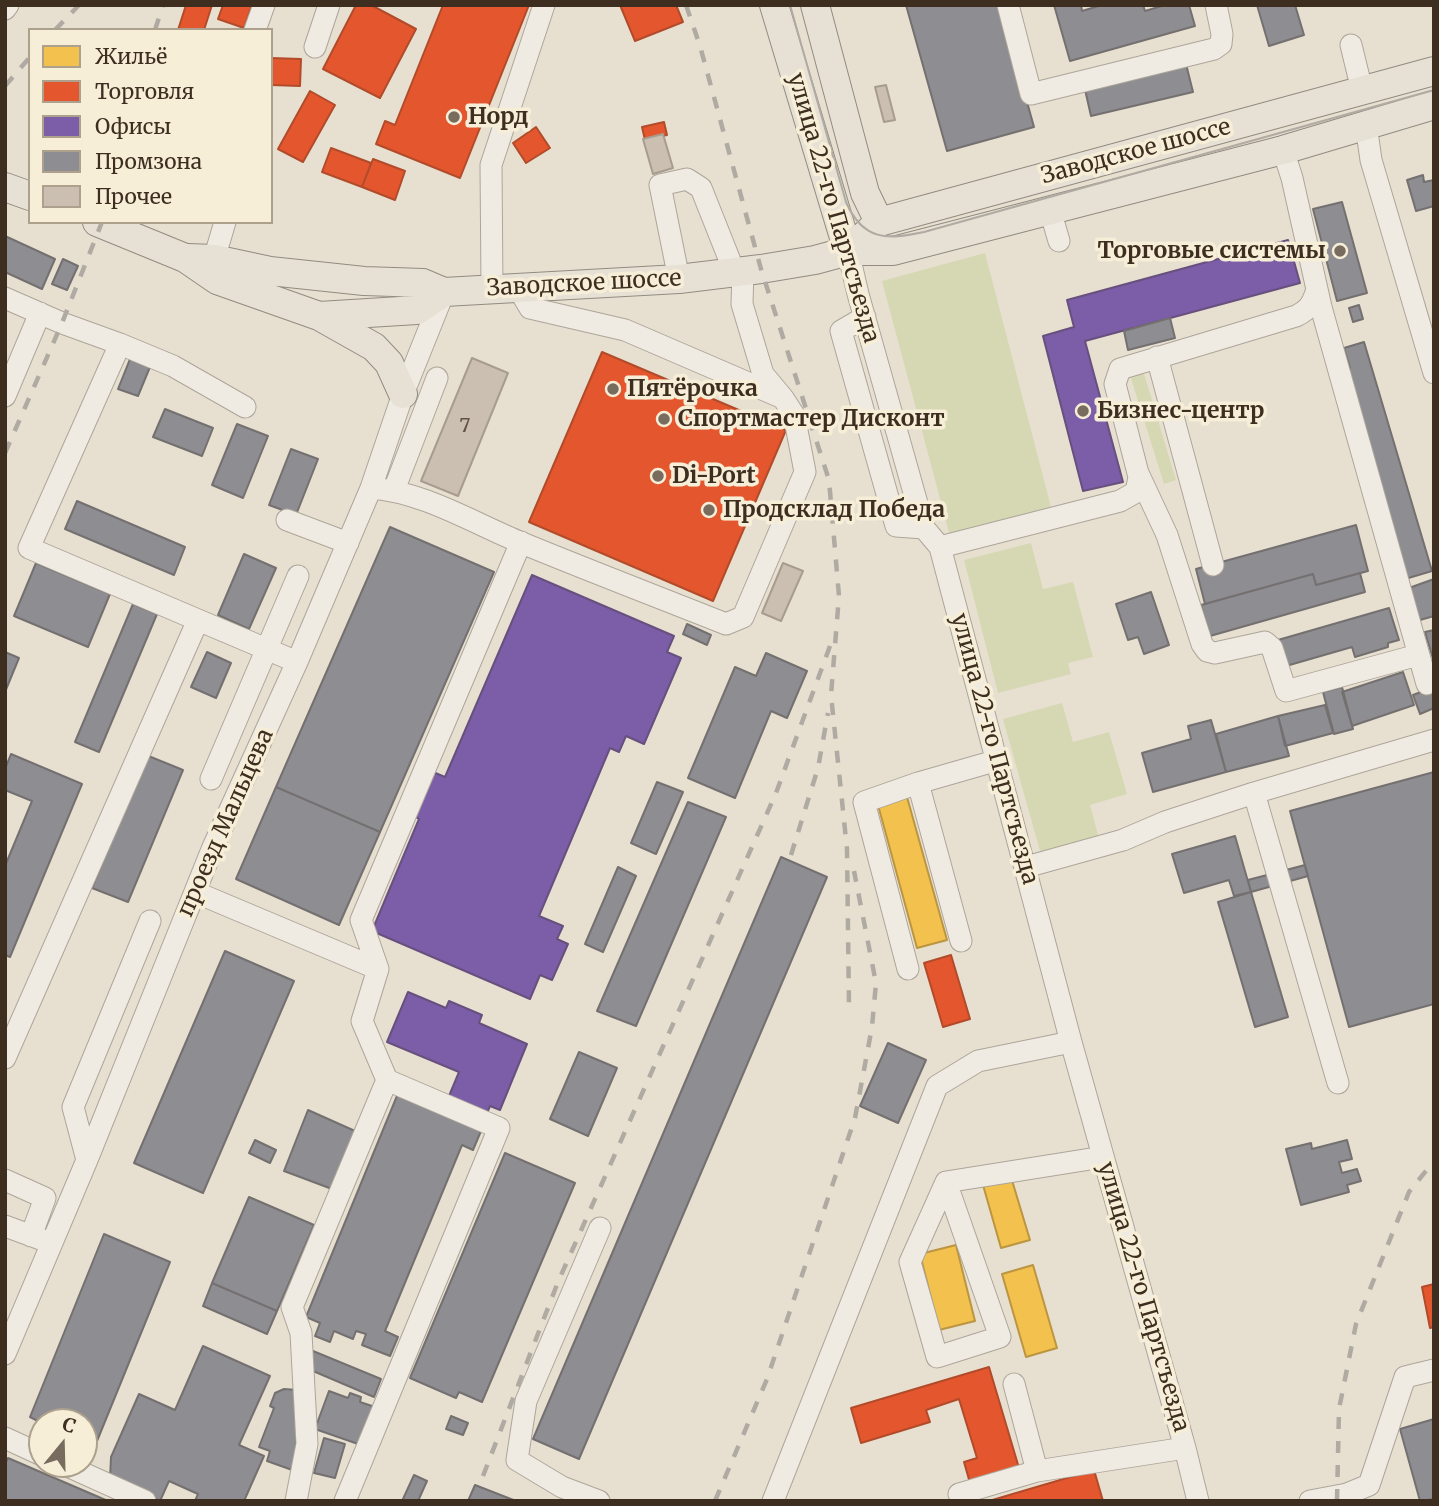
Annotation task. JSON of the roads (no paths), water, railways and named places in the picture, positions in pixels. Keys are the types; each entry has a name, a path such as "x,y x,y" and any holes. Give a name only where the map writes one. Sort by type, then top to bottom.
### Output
{"main road":[{"name":"улица 22-го Партсъезда","path":"774,5 848,251"},
{"name":"улица 22-го Партсъезда","path":"815,5 865,193 879,222"},
{"name":"Заводское шоссе","path":"848,251 879,222 1434,71"},
{"name":"Заводское шоссе","path":"185,258 214,259 283,272 363,281 423,283 444,292 679,279 815,260 848,251 893,251 1283,150 1434,105"},
{"path":"5,187 28,195"},
{"name":"Заводское шоссе","path":"102,224 185,258 217,280 318,316 416,310 444,292"},
{"path":"318,316 374,347 389,363 403,394"}],"street":[{"path":"256,28 264,5"},
{"path":"315,47 329,5"},
{"path":"544,5 491,165 505,288 530,308 625,330 783,398"},
{"path":"1008,5 1031,94 1213,49 1221,44 1222,34 1216,5"},
{"path":"1351,45 1362,90"},
{"path":"1366,125 1370,160 1434,373"},
{"path":"1283,150 1317,289 1427,684"},
{"path":"371,488 394,490 726,624 743,617 805,472 794,415 763,374 742,304 738,271 701,188 688,179 660,185 679,279"},
{"path":"1050,210 1059,241"},
{"path":"214,259 224,224"},
{"name":"улица 22-го Партсъезда","path":"848,251 924,528 940,547 1071,1042 1198,1501"},
{"path":"940,547 1119,501 1136,492 1139,484 1138,473 1115,384 1120,369 1307,311 1317,289"},
{"name":"проезд Мальцева","path":"5,1354 87,1160 213,847 298,662 371,488 403,394 444,292"},
{"path":"5,298 173,366 245,407"},
{"path":"1307,311 1326,322"},
{"path":"5,396 40,313"},
{"path":"120,344 29,548 298,662"},
{"path":"1157,357 1213,565"},
{"path":"394,490 437,378"},
{"path":"1138,473 1167,535 1202,644 1207,651 1215,653 1265,642 1272,648 1286,691 1419,655"},
{"path":"287,520 348,542"},
{"path":"345,1501 499,1128 387,1080 362,1021 378,969 361,920 522,542"},
{"path":"211,779 298,576"},
{"path":"5,1058 198,620"},
{"path":"1026,867 1123,840 1165,822 1254,793 1434,740"},
{"path":"908,970 864,802 998,760"},
{"path":"918,783 961,941"},
{"path":"1254,793 1338,1083"},
{"path":"195,892 378,969"},
{"path":"87,1160 73,1107 150,921"},
{"path":"773,1501 937,1086 978,1061 1026,1040 1071,1042"},
{"path":"296,1501 307,1444 301,1333 292,1307 387,1080"},
{"path":"946,1182 1103,1157"},
{"path":"5,1180 45,1198 33,1229"},
{"path":"946,1182 1000,1337 937,1357 910,1262 946,1182"},
{"path":"5,1210 52,1243"},
{"path":"5,1226 33,1229"},
{"path":"599,1501 559,1494 517,1460 526,1401 600,1228"},
{"path":"1310,1501 1348,1497 1369,1485 1405,1377 1434,1370"},
{"path":"1014,1384 1037,1471"},
{"path":"5,1438 28,1449"},
{"path":"959,1494 1037,1471 1185,1448"},
{"path":"94,1478 145,1501"}],"tram line":[{"path":"790,5 846,202 860,224 878,235 899,236 924,232 1434,90"}],"railway":[{"path":"57,28 79,5"},
{"path":"156,28 163,5"},
{"path":"686,5 700,46 761,269 829,480 839,596 831,695 847,849 849,1006"},
{"path":"5,86 28,59"},
{"path":"5,453 62,323 101,224"},
{"path":"483,1476 558,1282 776,793 830,646"},
{"path":"791,855 818,768 828,713"},
{"path":"715,1501 767,1379 855,1118 872,1027 876,983 854,871"},
{"path":"1337,1501 1339,1409 1356,1324 1409,1192 1434,1161"}],"place":[{"name":"Норд","path":"454,117"},
{"name":"Торговые системы","path":"1340,251"},
{"name":"Пятёрочка","path":"613,389"},
{"name":"Бизнес-центр","path":"1083,411"},
{"name":"Спортмастер Дисконт","path":"664,419"},
{"name":"Di-Port","path":"658,476"},
{"name":"Продсклад Победа","path":"709,510"}]}
